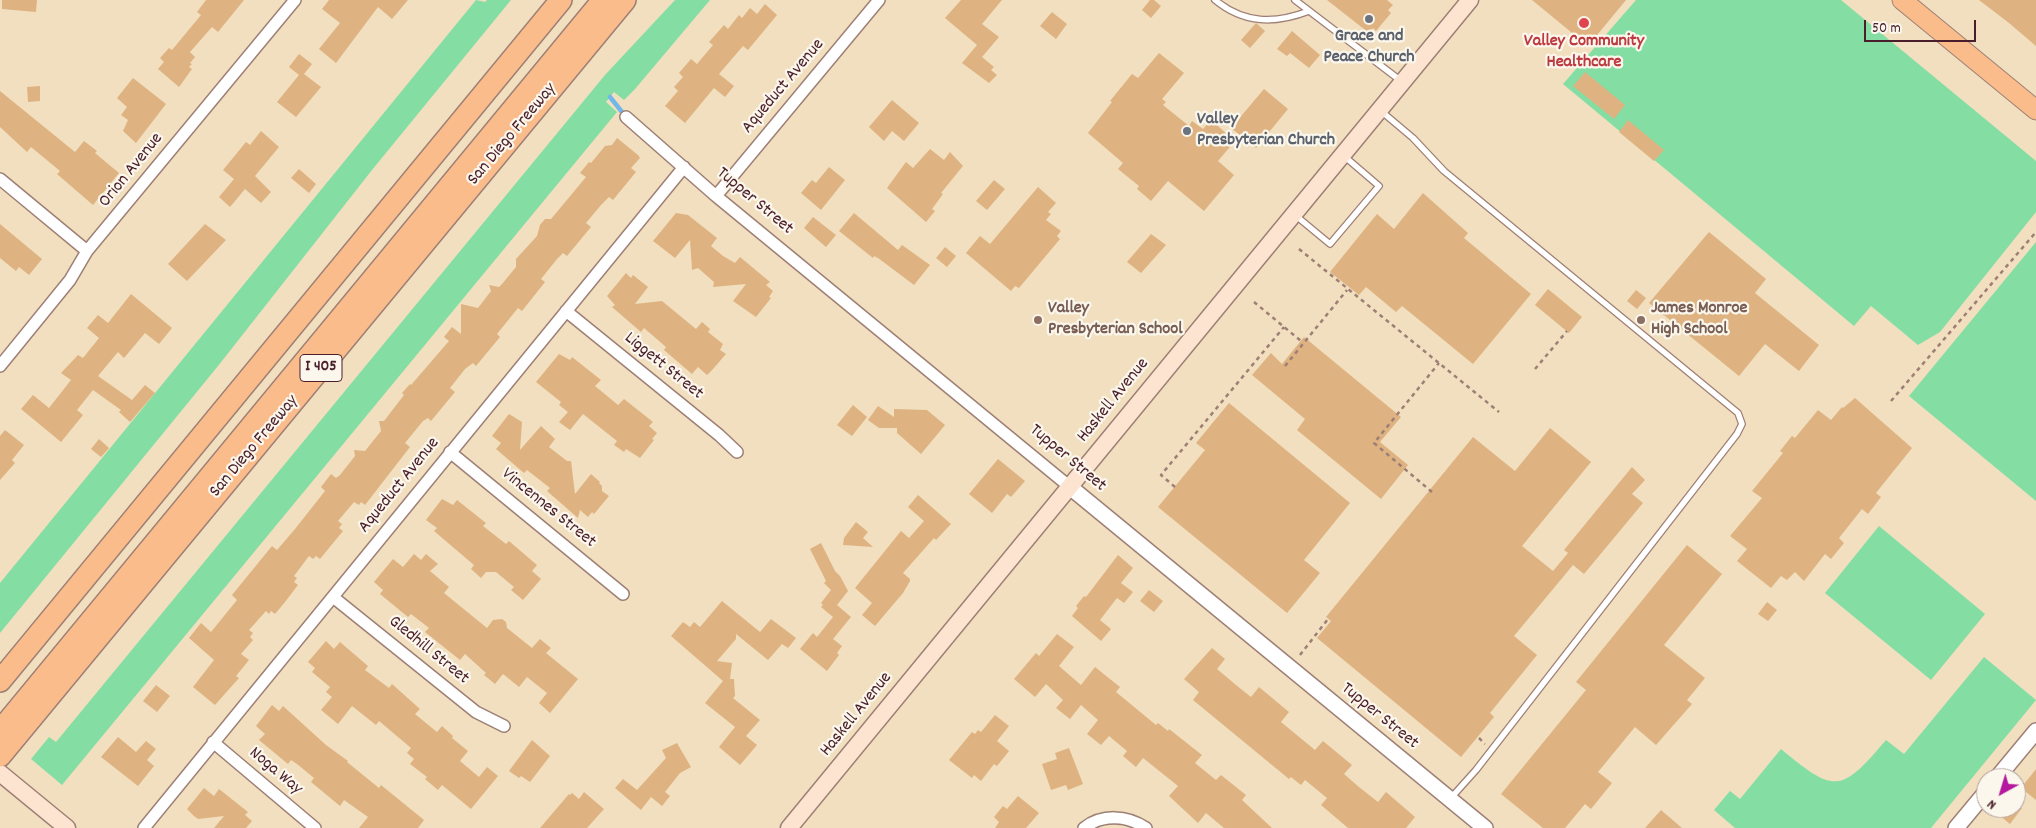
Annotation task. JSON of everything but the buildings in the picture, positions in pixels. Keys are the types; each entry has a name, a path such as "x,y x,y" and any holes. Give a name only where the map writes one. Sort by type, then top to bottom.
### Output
{"highway":[{"name":"I 405","path":"0,681 561,0"},
{"path":"8,720 588,0"},
{"name":"San Diego Freeway","path":"0,756 8,720 619,2"}],"main road":[{"name":"Haskell Avenue","path":"794,826 1470,0"},
{"path":"1902,0 2036,110"},
{"path":"0,773 67,828"}],"street":[{"name":"Orion Avenue","path":"0,366 70,280 87,251 295,0"},
{"name":"Aqueduct Avenue","path":"716,196 879,0"},
{"name":"Tupper Street","path":"626,117 716,196 1485,828"},
{"name":"Aqueduct Avenue","path":"144,828 684,167"},
{"path":"0,179 87,251"},
{"name":"Liggett Street","path":"566,311 719,435 737,452"},
{"name":"Vincennes Street","path":"450,452 623,594"},
{"name":"Gledhill Street","path":"333,597 476,712 504,726"},
{"path":"2005,768 2036,732"},
{"name":"Noga Way","path":"214,742 315,828"},
{"path":"1956,828 1976,804"},
{"path":"1084,828 1094,821 1106,817 1125,820 1146,828"}],"lane":[{"path":"1215,0 1228,10 1248,18 1288,19 1309,11"},
{"path":"1295,0 1402,82"},
{"path":"1380,110 1413,138 1444,171 1738,413 1742,424 1737,434 1476,770 1450,799"},
{"path":"1294,214 1330,244 1379,186 1343,155"}],"path":[{"path":"1891,400 2036,232"},
{"path":"1299,249 1347,290 1500,412"},
{"path":"1285,366 1347,290"},
{"path":"1254,302 1301,341"},
{"path":"1174,487 1161,475 1284,327"},
{"path":"1535,369 1567,331"},
{"path":"1432,492 1374,443 1439,363"},
{"path":"1300,654 1328,619"}],"green space":[{"path":"476,0 485,2 487,0 511,0 372,170 218,366 0,633 0,583"},
{"path":"675,0 710,0 624,100 614,92 606,102 617,112 62,785 31,759 49,737 56,742 605,75"},
{"path":"1636,0 1841,0 2036,161 2036,212 1940,332 1918,345 1871,306 1854,326 1563,84"},
{"path":"2036,242 2036,501 1909,396"},
{"path":"1879,526 1985,614 1931,680 1825,593"},
{"path":"1984,657 2036,700 1980,768 1976,768 1976,773 1931,828 1735,828 1714,810 1730,791 1740,799 1781,749 1814,774 1826,780 1837,781 1847,778 1858,770 1886,740 1904,754"}],"waterway":[{"path":"610,97 626,117"}],"place":[{"name":"Grace and Peace Church","path":"1369,19"},
{"name":"Valley Community Healthcare","path":"1584,23"},
{"name":"Valley Presbyterian Church","path":"1187,131"},
{"name":"Valley Presbyterian School","path":"1038,320"},
{"name":"James Monroe High School","path":"1641,320"}]}
